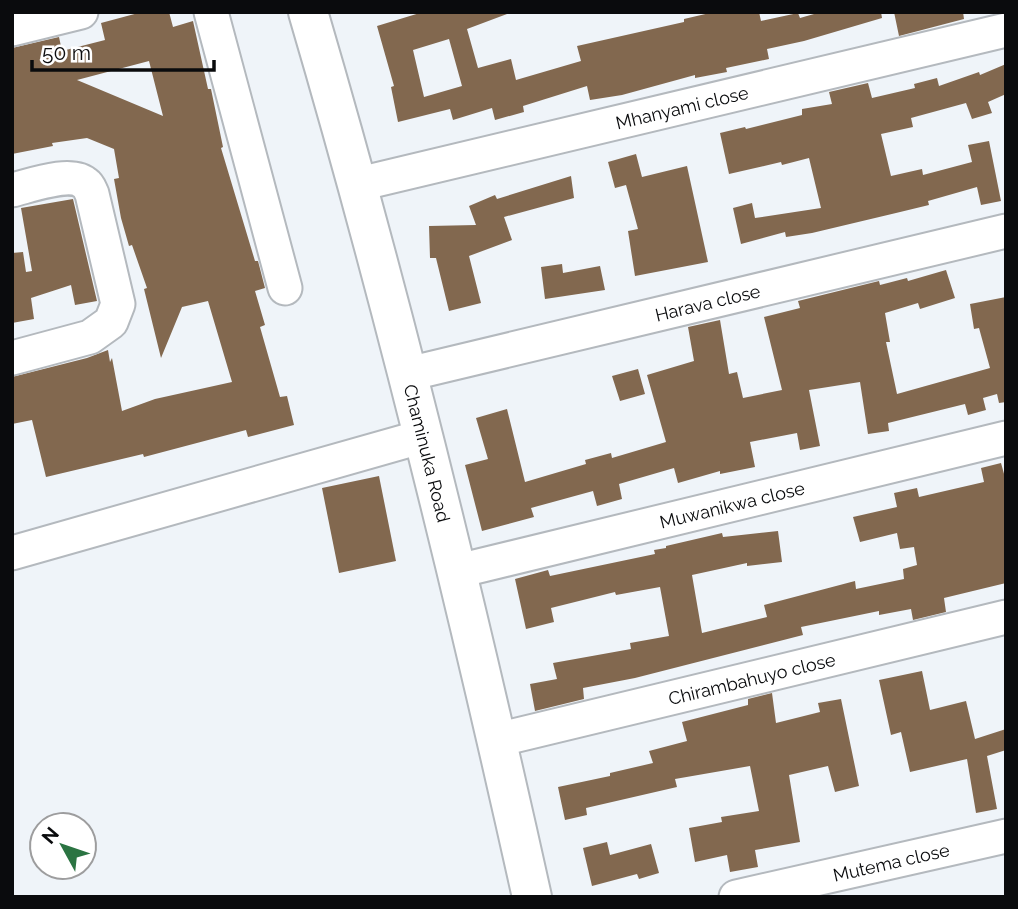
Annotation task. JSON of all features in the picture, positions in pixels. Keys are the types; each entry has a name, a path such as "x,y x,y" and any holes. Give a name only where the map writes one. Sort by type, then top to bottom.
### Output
{"main road":[{"name":"Chaminuka Road","path":"308,12 359,184 424,436 458,571 532,897"}],"street":[{"path":"12,29 81,12"},
{"path":"211,12 285,288"},
{"name":"Mhanyami close","path":"359,184 1006,30"},
{"path":"12,190 60,178 77,179 86,184 92,194 118,304 111,322 90,337 12,358"},
{"name":"Harava close","path":"408,374 1006,230"},
{"path":"12,553 424,436"},
{"name":"Muwanikwa close","path":"458,571 1006,438"},
{"name":"Chirambahuyo close","path":"497,740 1006,617"},
{"name":"Mutema close","path":"736,897 1006,836"}],"building":[{"path":"142,12 169,12 173,27 193,21 208,89 211,89 223,147 221,148 265,288 255,291 265,325 260,327 280,397 287,396 294,425 248,437 246,430 144,457 143,454 46,477 32,420 12,424 12,377 108,350 110,362 112,358 122,411 155,399 232,382 208,301 182,307 161,358 144,289 147,288 132,245 129,246 121,218 114,179 119,178 114,149 87,138 52,143 53,146 12,154 12,48 59,37 62,51 105,40 101,23","holes":["149,61 163,116 77,80"]},
{"path":"423,12 506,12 507,14 467,29 478,68 511,59 516,80 581,61 577,46 684,22 684,19 714,12 759,12 761,21 798,13 800,18 821,12 881,12 882,18 767,49 769,59 726,68 727,72 695,78 695,75 622,95 590,100 587,86 523,106 524,112 495,120 492,108 453,120 450,109 398,122 391,87 394,86 377,26","holes":["449,39 462,86 424,97 413,50"]},
{"path":"894,12 963,12 964,19 899,36"},
{"path":"1006,64 1006,94 988,102 992,113 972,119 966,103 911,118 913,127 881,134 891,176 922,169 923,175 972,162 968,145 989,141 1001,201 981,205 977,187 928,201 929,205 896,213 812,233 786,237 785,232 741,244 733,208 752,203 755,218 821,208 809,158 729,174 720,133 802,115 802,109 832,104 829,92 868,83 872,98 915,88 914,84 937,78 939,86 979,72 980,75"},
{"path":"636,154 642,177 687,166 708,262 635,276 628,231 638,229 626,185 615,188 608,162"},
{"path":"571,176 574,198 504,217 512,240 469,256 481,303 449,311 436,258 430,258 429,226 476,225 469,206 495,195 497,199"},
{"path":"73,199 97,301 75,305 71,285 31,298 34,319 12,323 12,253 23,252 26,272 32,271 21,208"},
{"path":"562,264 563,273 600,266 605,290 545,299 541,267"},
{"path":"946,270 955,298 920,309 918,303 885,313 890,342 886,342 897,394 990,368 979,328 974,329 970,304 1006,297 1006,402 999,403 997,394 983,398 986,410 968,415 965,404 888,423 889,431 868,434 860,382 809,390 820,446 800,450 797,433 750,442 755,467 720,474 720,471 678,483 674,468 619,484 622,499 597,506 593,491 531,508 534,517 482,531 465,465 488,459 476,418 507,409 525,482 586,464 585,460 611,453 612,458 666,442 647,375 694,361 688,327 720,320 729,374 737,372 743,398 782,390 764,317 800,308 798,301 879,281 880,285 907,278 908,281"},
{"path":"638,369 645,394 620,401 612,376"},
{"path":"1001,463 1006,481 1006,583 944,598 946,612 913,620 911,609 879,615 879,611 801,627 803,635 635,678 583,688 584,699 535,711 530,684 557,679 553,663 631,649 630,643 669,636 660,587 616,595 615,592 551,608 554,622 526,629 515,579 548,570 550,576 655,554 654,550 666,546 722,533 723,537 778,531 782,562 747,566 747,563 692,575 702,633 767,617 764,605 855,581 856,589 904,579 903,569 917,565 914,547 900,549 897,533 860,542 853,517 897,507 894,493 917,488 919,497 984,482 981,468"},
{"path":"379,476 396,561 339,573 322,488"},
{"path":"922,671 930,710 966,701 975,739 1006,729 1006,750 987,756 997,809 976,813 967,759 910,772 901,732 891,735 879,680"},
{"path":"772,693 776,723 820,712 818,703 841,699 859,786 835,792 828,766 789,775 800,842 755,850 758,867 730,872 727,855 695,862 689,828 722,822 721,817 759,811 750,766 675,779 677,787 586,808 587,815 565,820 558,787 653,763 649,751 687,741 682,722 748,705 748,699"},
{"path":"607,842 610,855 651,844 659,873 639,879 637,874 592,886 583,848"}]}
